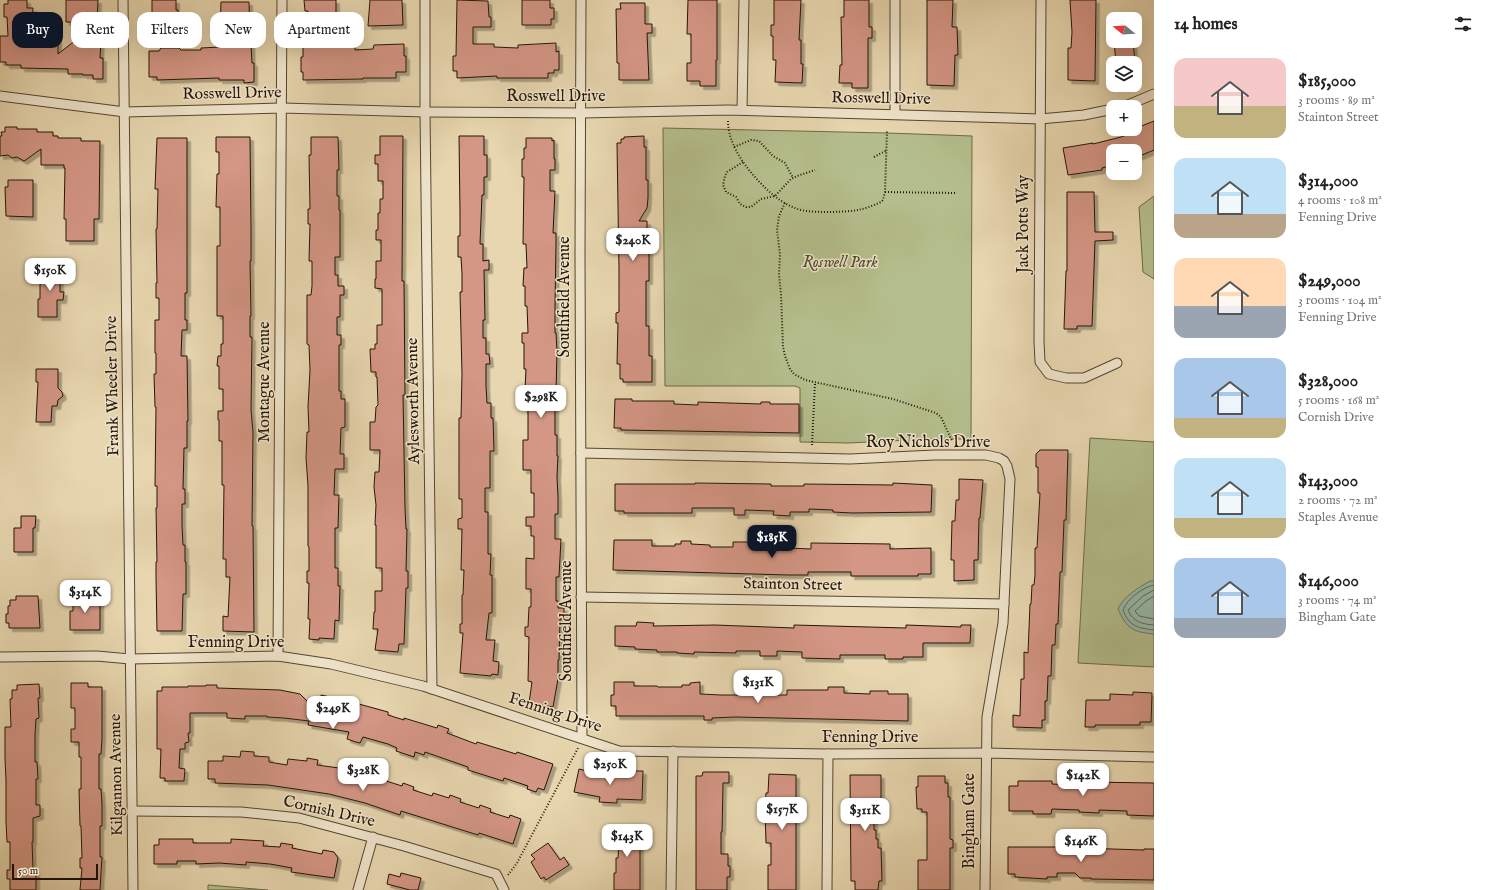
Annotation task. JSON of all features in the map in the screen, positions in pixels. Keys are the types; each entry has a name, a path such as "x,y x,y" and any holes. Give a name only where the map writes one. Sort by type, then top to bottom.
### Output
{"street":[{"name":"Frank Wheeler Drive","path":"123,0 130,659"},
{"name":"Montague Avenue","path":"278,656 282,0"},
{"name":"Aylesworth Avenue","path":"425,0 432,690"},
{"name":"Southfield Avenue","path":"581,0 580,255 582,738"},
{"path":"742,110 744,0"},
{"path":"895,0 895,114"},
{"name":"Jack Potts Way","path":"1041,0 1040,362 1049,374 1066,378 1084,378 1117,363"},
{"path":"1140,100 1154,94"},
{"name":"Rosswell Drive","path":"0,96 125,112 282,108 425,112 581,113 742,110 1040,119 1084,115 1106,110"},
{"name":"Roy Nichols Drive","path":"581,453 850,459 935,455 994,456 1004,461 1010,472 1010,479 1003,623 987,717 986,753"},
{"name":"Stainton Street","path":"582,597 1004,604"},
{"name":"Fenning Drive","path":"0,657 96,656 130,659 278,656 331,664 432,690 619,750 828,754 986,753 1154,757"},
{"name":"Kilgannon Avenue","path":"130,659 133,890"},
{"path":"672,890 673,751"},
{"name":"Bingham Gate","path":"984,890 986,753"},
{"path":"827,890 828,754"},
{"name":"Cornish Drive","path":"132,811 241,812 273,814 312,821 373,837 496,874 503,887"},
{"path":"358,890 373,837"}],"path":[{"path":"728,119 728,131 734,147 743,162 775,196 785,203 804,211 813,212 856,211 866,209 881,202 885,196 887,131"},
{"path":"734,147 750,140 759,141 773,156 785,163 793,178"},
{"path":"874,157 887,150"},
{"path":"743,162 731,169 725,176 723,185 726,192 736,197 740,204 746,207 751,207 761,199 775,196 793,178 815,170"},
{"path":"885,192 956,193"},
{"path":"785,203 779,216 777,230 780,254 779,275 782,294 785,356 790,369 794,374 805,380 893,399 936,413 941,417 952,441"},
{"path":"812,445 815,382"},
{"path":"503,887 569,766 582,738"}],"green space":[{"name":"Roswell Park","path":"663,128 972,136 971,439 933,439 848,443 800,442 800,388 795,386 665,386"},
{"path":"1154,196 1154,279 1143,272 1139,207"},
{"path":"1090,438 1154,442 1154,667 1078,663"},
{"path":"208,885 267,890 208,890"}],"water":[{"path":"1150,581 1154,581 1154,634 1141,632 1132,628 1124,621 1118,609 1128,596"}],"building":[{"path":"8,0 27,0 27,8 33,8 33,12 12,12 12,48 58,48 58,54 71,44 71,48 101,48 100,58 103,58 103,79 93,79 93,75 68,74 68,69 21,68 21,65 6,65 6,62 0,62 0,36 8,36 7,17 4,17 4,4 8,4"},
{"path":"66,0 98,0 97,12 71,12 71,22 66,22"},
{"path":"152,0 176,0 176,10 178,10 178,12 152,12"},
{"path":"304,0 336,0 336,12 305,11"},
{"path":"370,0 402,0 403,25 368,26"},
{"path":"457,0 488,1 491,27 473,27 473,44 494,44 494,47 518,48 518,45 556,43 556,52 559,51 559,70 554,70 554,73 548,73 548,78 497,78 497,76 457,78 457,71 453,71 453,56 456,56"},
{"path":"522,0 550,0 550,8 554,8 554,19 551,19 551,25 522,25"},
{"path":"688,0 717,0 716,86 700,86 700,81 687,81 687,63 691,63 691,34 687,34"},
{"path":"774,0 801,0 799,40 801,40 801,64 803,64 802,83 775,82 776,60 773,60 773,36 771,36 771,25 774,25"},
{"path":"844,0 869,0 869,27 872,27 872,38 868,38 868,88 852,88 852,83 839,83 840,65 842,65 841,17 844,17"},
{"path":"927,0 953,0 952,27 957,27 958,55 955,55 954,86 927,85"},
{"path":"1070,0 1096,0 1095,81 1068,80 1068,48 1071,48 1072,32"},
{"path":"221,2 249,2 249,12 221,12"},
{"path":"620,3 645,3 645,24 652,24 652,33 647,33 649,80 619,80 619,63 617,63 616,9 621,9"},
{"path":"404,44 406,72 396,72 396,78 303,80 303,72 301,72 301,57 303,57 303,48 355,48 355,50 373,49 374,45"},
{"path":"161,48 201,50 202,48 251,48 252,63 254,63 254,82 244,83 244,80 219,80 219,78 157,80 157,77 149,77 149,51 159,51"},
{"path":"1115,48 1134,48 1134,56 1115,56"},
{"path":"1154,121 1154,150 1142,155 1142,144 1106,144 1106,167 1102,168 1102,170 1068,175 1063,148 1093,144 1124,136 1142,136 1142,126"},
{"path":"5,127 17,127 17,129 37,129 37,132 53,132 53,136 58,136 58,138 81,138 81,141 100,141 99,219 94,219 94,241 66,241 66,219 64,219 64,165 41,165 41,149 24,161 17,157 12,158 8,155 0,156 0,136 2,136 1,132 5,132"},
{"path":"380,136 403,136 402,281 404,281 405,395 403,395 405,508 407,529 406,571 408,571 408,588 406,588 404,644 399,644 398,652 375,650 378,629 373,629 375,591 382,591 382,568 376,568 376,505 374,487 375,472 379,472 380,450 370,450 370,422 375,422 376,407 378,405 377,377 376,372 371,372 370,349 375,349 375,344 377,344 377,325 382,325 382,289 375,288 376,261 381,261 381,240 376,240 376,230 378,230 380,199 383,199 383,181 378,181 378,164 375,164 375,155 380,155"},
{"path":"459,136 484,136 484,155 487,155 487,177 484,177 484,195 482,195 480,244 483,244 483,261 489,260 489,270 484,270 485,320 483,320 483,338 486,338 486,354 489,354 490,364 486,364 486,386 487,403 491,403 491,418 493,418 494,451 490,451 490,488 485,488 485,512 488,512 488,554 491,554 490,575 492,575 492,613 489,613 486,640 495,640 493,661 499,662 498,675 492,674 491,676 460,673 463,633 460,633 460,624 462,624 464,570 461,570 462,529 458,529 458,519 462,518 462,499 459,499 459,418 461,418 462,374 460,292 462,292 462,274 461,257 458,257 458,236 460,236"},
{"path":"644,136 644,147 646,147 646,180 648,180 648,198 647,208 639,221 647,221 647,242 649,242 649,281 646,281 646,326 649,326 649,356 652,356 652,382 623,382 623,379 620,379 620,364 617,364 618,323 616,323 616,313 619,312 619,269 617,143 621,143 621,139 624,139 624,137"},
{"path":"216,137 250,137 250,337 252,337 251,410 253,432 252,526 254,632 223,631 223,616 228,617 230,577 226,577 226,559 223,559 224,485 222,485 222,441 219,441 218,420 218,411 223,411 223,389 219,389 219,366 217,366 218,356 221,356 221,344 223,344 223,316 217,316 217,246 220,246 220,207 216,207 219,152 216,152"},
{"path":"311,137 338,137 339,170 337,170 337,196 339,196 340,210 340,257 335,257 335,275 338,275 338,286 344,286 344,295 340,295 340,317 337,317 337,335 341,335 341,345 339,345 339,391 341,391 341,399 345,399 345,427 341,428 340,454 344,454 344,469 335,469 334,495 339,495 338,528 335,528 335,568 338,568 338,586 340,586 339,621 335,620 334,639 319,638 319,640 309,639 309,583 307,583 307,571 309,571 309,547 306,458 307,432 309,432 308,407 310,370 309,345 307,344 307,295 311,295 312,286 312,261 309,261 310,224 308,224 308,209 310,209 309,155 311,155"},
{"path":"157,138 187,138 187,293 185,293 185,320 187,320 187,330 182,330 181,356 187,356 188,421 187,448 184,448 183,489 185,489 185,504 182,504 183,545 185,545 186,562 186,594 183,594 182,631 157,631 157,486 155,486 156,407 154,374 156,374 155,320 159,320 159,298 156,298 156,229 158,189 155,189"},
{"path":"526,138 552,138 552,141 554,140 555,159 555,170 550,170 550,191 555,191 553,233 556,233 555,333 557,351 557,404 555,404 555,435 557,435 558,456 558,514 555,514 555,539 561,539 559,577 556,577 556,601 558,601 558,608 564,608 564,619 560,619 558,679 553,707 529,703 532,682 528,681 529,637 525,636 525,627 528,627 529,607 531,607 531,589 526,589 526,558 534,559 534,536 531,536 531,526 526,526 526,517 534,517 534,493 531,493 531,470 523,470 523,440 528,440 528,410 524,410 526,369 524,369 524,343 522,343 522,333 528,333 527,306 525,306 525,286 523,286 524,268 527,268 526,244 523,244 524,177 522,177 522,159 524,159"},
{"path":"8,180 33,180 33,217 6,216 5,187 8,187"},
{"path":"1067,192 1094,192 1095,232 1113,232 1113,240 1095,241 1092,326 1077,326 1077,329 1064,329 1067,271"},
{"path":"40,267 60,267 60,292 64,292 63,300 57,300 57,317 38,317 38,299 40,299"},
{"path":"36,369 58,369 58,388 62,392 63,396 58,400 57,406 52,406 51,422 36,422 38,382 36,382"},
{"path":"615,399 632,399 632,401 674,401 674,404 698,405 698,402 761,404 761,402 770,402 770,404 799,404 799,433 621,430 621,428 614,428"},
{"path":"1040,450 1068,450 1066,520 1064,520 1062,572 1060,572 1058,624 1056,624 1055,645 1052,645 1051,676 1048,676 1047,701 1045,701 1045,720 1042,720 1042,728 1013,727 1013,715 1020,716 1021,679 1024,679 1024,652 1028,653 1030,604 1032,585 1034,585 1035,575 1035,548 1037,548 1040,493 1038,493 1038,467 1036,467 1036,454"},
{"path":"959,479 983,480 979,518 978,560 974,560 974,580 954,581 954,560 951,560 952,521 955,521 956,500 959,500"},
{"path":"893,483 932,485 931,512 852,513 833,512 833,510 809,509 809,512 790,512 790,516 773,515 774,511 745,510 745,515 734,515 734,508 692,508 692,513 624,513 624,511 615,511 615,484 771,484 771,486 804,486 804,484 893,485"},
{"path":"21,516 36,516 35,528 33,528 33,552 14,552 14,528 21,528"},
{"path":"614,540 652,540 652,546 675,546 675,544 681,544 681,541 691,541 691,544 710,545 710,547 733,547 733,542 749,542 781,543 781,546 789,546 789,548 811,549 811,543 890,544 890,549 931,548 931,574 918,574 918,576 851,576 851,572 808,572 808,575 788,575 613,570"},
{"path":"16,596 38,596 40,628 9,628 9,623 6,623 6,614 8,614 10,600 16,600"},
{"path":"73,596 97,596 97,601 100,601 100,630 70,630 70,611 73,611"},
{"path":"637,622 654,623 653,626 715,625 794,628 794,625 906,628 906,625 961,627 961,625 971,625 970,643 923,643 923,657 885,659 885,655 840,655 840,659 802,658 802,652 777,651 777,656 760,656 760,651 736,651 736,653 694,652 694,654 657,652 657,650 615,646 615,626 636,626"},
{"path":"614,682 634,682 634,686 682,687 682,685 690,685 690,683 700,682 700,694 721,695 745,695 745,689 763,689 763,695 787,695 787,690 828,690 828,687 844,687 844,693 870,694 870,691 888,691 888,694 908,694 908,721 735,717 712,718 712,720 704,720 704,716 616,716 616,706 611,706 611,695 614,695"},
{"path":"71,683 88,683 88,687 102,687 102,739 101,754 99,754 99,789 101,789 102,804 102,826 100,826 100,857 102,857 100,890 80,890 82,868 80,868 80,858 82,858 79,789 81,789 81,757 79,757 79,742 71,742 71,729 75,729 75,708 71,708"},
{"path":"39,684 39,718 36,719 35,762 37,762 38,779 36,779 36,805 40,805 40,816 33,818 32,842 33,869 36,869 36,890 10,890 10,879 7,879 7,870 10,870 10,842 7,842 6,821 5,727 11,727 10,699 12,699 12,690 17,690 17,685"},
{"path":"217,685 217,688 280,690 300,694 312,706 314,697 321,699 321,695 348,701 388,712 388,715 404,720 404,718 437,728 438,725 449,729 447,733 476,744 477,742 516,754 517,752 553,764 544,790 538,788 536,792 527,789 528,786 504,778 503,781 468,770 468,767 425,752 424,755 415,752 414,757 396,751 397,748 388,744 363,737 360,743 356,742 347,739 349,732 308,725 309,721 267,716 245,716 245,719 227,718 227,713 190,713 190,733 188,733 189,742 185,743 185,749 180,749 179,768 185,769 184,781 165,781 165,778 160,778 161,749 157,749 157,691 162,691 162,687"},
{"path":"1133,692 1152,693 1151,722 1140,722 1140,725 1095,725 1095,727 1085,727 1086,700 1110,700 1110,694 1133,695"},
{"path":"241,751 254,752 254,756 269,757 269,762 287,765 288,759 307,761 307,758 318,760 317,765 339,767 372,776 373,773 384,777 383,780 402,786 403,783 414,787 413,790 432,796 433,793 449,798 450,795 461,799 460,802 479,808 480,805 491,809 490,812 509,818 510,815 521,819 513,844 479,833 478,835 401,811 400,815 365,803 329,794 268,785 215,783 215,779 208,779 208,761 223,761 223,756 240,757"},
{"path":"579,769 595,773 595,775 625,777 625,775 632,776 632,771 643,771 642,800 617,799 617,803 599,802 600,797 574,792"},
{"path":"703,772 729,772 729,783 723,783 721,832 721,854 728,854 728,866 730,866 730,877 727,877 727,890 696,890 696,776 702,776"},
{"path":"769,774 796,775 796,890 768,890 768,865 771,865 771,843 766,843 765,810"},
{"path":"850,775 881,775 881,809 874,809 874,830 876,830 876,839 878,839 878,848 881,848 882,881 879,881 878,890 855,890 855,881 851,881"},
{"path":"918,776 945,776 945,783 948,783 948,797 950,797 950,839 953,840 953,848 950,848 950,890 918,890 918,860 927,860 927,812 922,812 922,809 917,809 916,787 918,787"},
{"path":"1018,781 1052,781 1052,784 1073,785 1073,783 1088,782 1154,783 1154,816 1127,815 1127,811 1099,810 1099,813 1079,812 1079,810 1052,809 1051,814 1033,814 1033,811 1009,811 1009,786 1018,786"},
{"path":"609,827 637,827 637,832 640,831 640,890 614,890 614,873 616,873 616,858 618,858 619,840 609,840"},
{"path":"159,839 193,839 193,843 231,843 231,839 264,841 263,846 280,847 281,843 293,845 292,848 322,854 323,850 334,852 338,858 334,878 291,872 292,868 270,864 246,862 246,865 219,863 196,864 196,861 177,861 177,864 154,864 154,845 159,845"},
{"path":"548,843 560,860 564,857 569,865 546,880 544,877 541,879 531,862 535,859 531,855"},
{"path":"1071,844 1080,844 1080,848 1154,849 1154,880 1091,879 1080,878 1075,873 1057,873 1057,877 1047,877 1047,879 1015,877 1015,874 1008,874 1008,847 1071,847"},
{"path":"401,873 421,878 418,890 410,890 387,884 389,874 400,877"}]}
